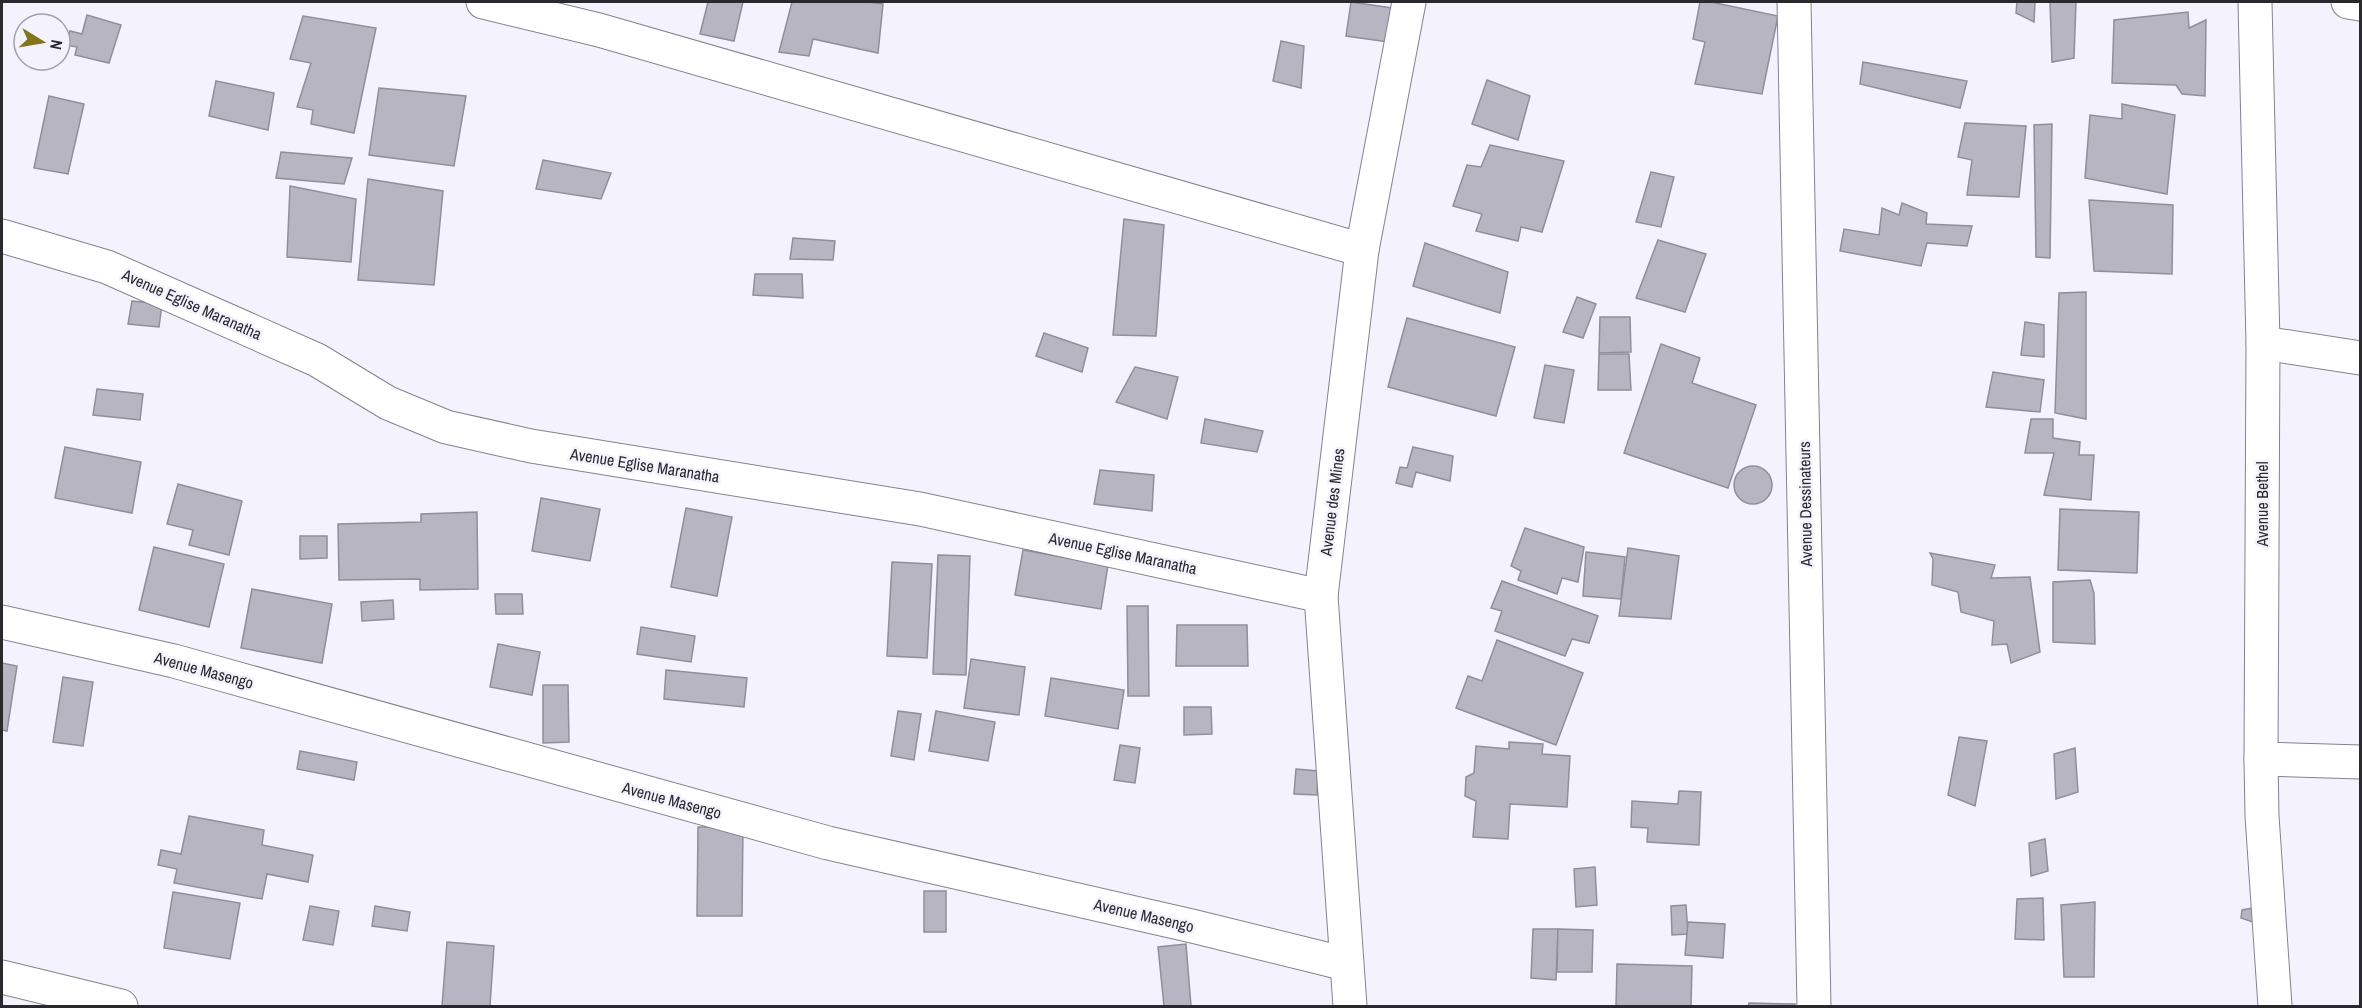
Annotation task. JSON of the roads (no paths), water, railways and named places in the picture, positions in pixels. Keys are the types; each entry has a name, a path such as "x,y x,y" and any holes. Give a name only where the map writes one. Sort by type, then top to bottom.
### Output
{"street":[{"path":"483,2 610,33 1362,250"},
{"name":"Avenue des Mines","path":"1350,1006 1321,596 1362,250 1409,2"},
{"name":"Avenue Dessinateurs","path":"1794,2 1814,1006"},
{"name":"Avenue Bethel","path":"2255,2 2263,343 2262,816 2275,1006"},
{"path":"2348,2 2361,4"},
{"name":"Avenue Eglise Maranatha","path":"2,236 107,267 317,360 388,404 446,427 531,446 920,509 1321,596"},
{"path":"2263,343 2361,358"},
{"name":"Avenue Masengo","path":"2,622 174,661 828,843 1192,926 1346,964"},
{"path":"2261,759 2361,762"},
{"path":"2,977 121,1006"}]}
